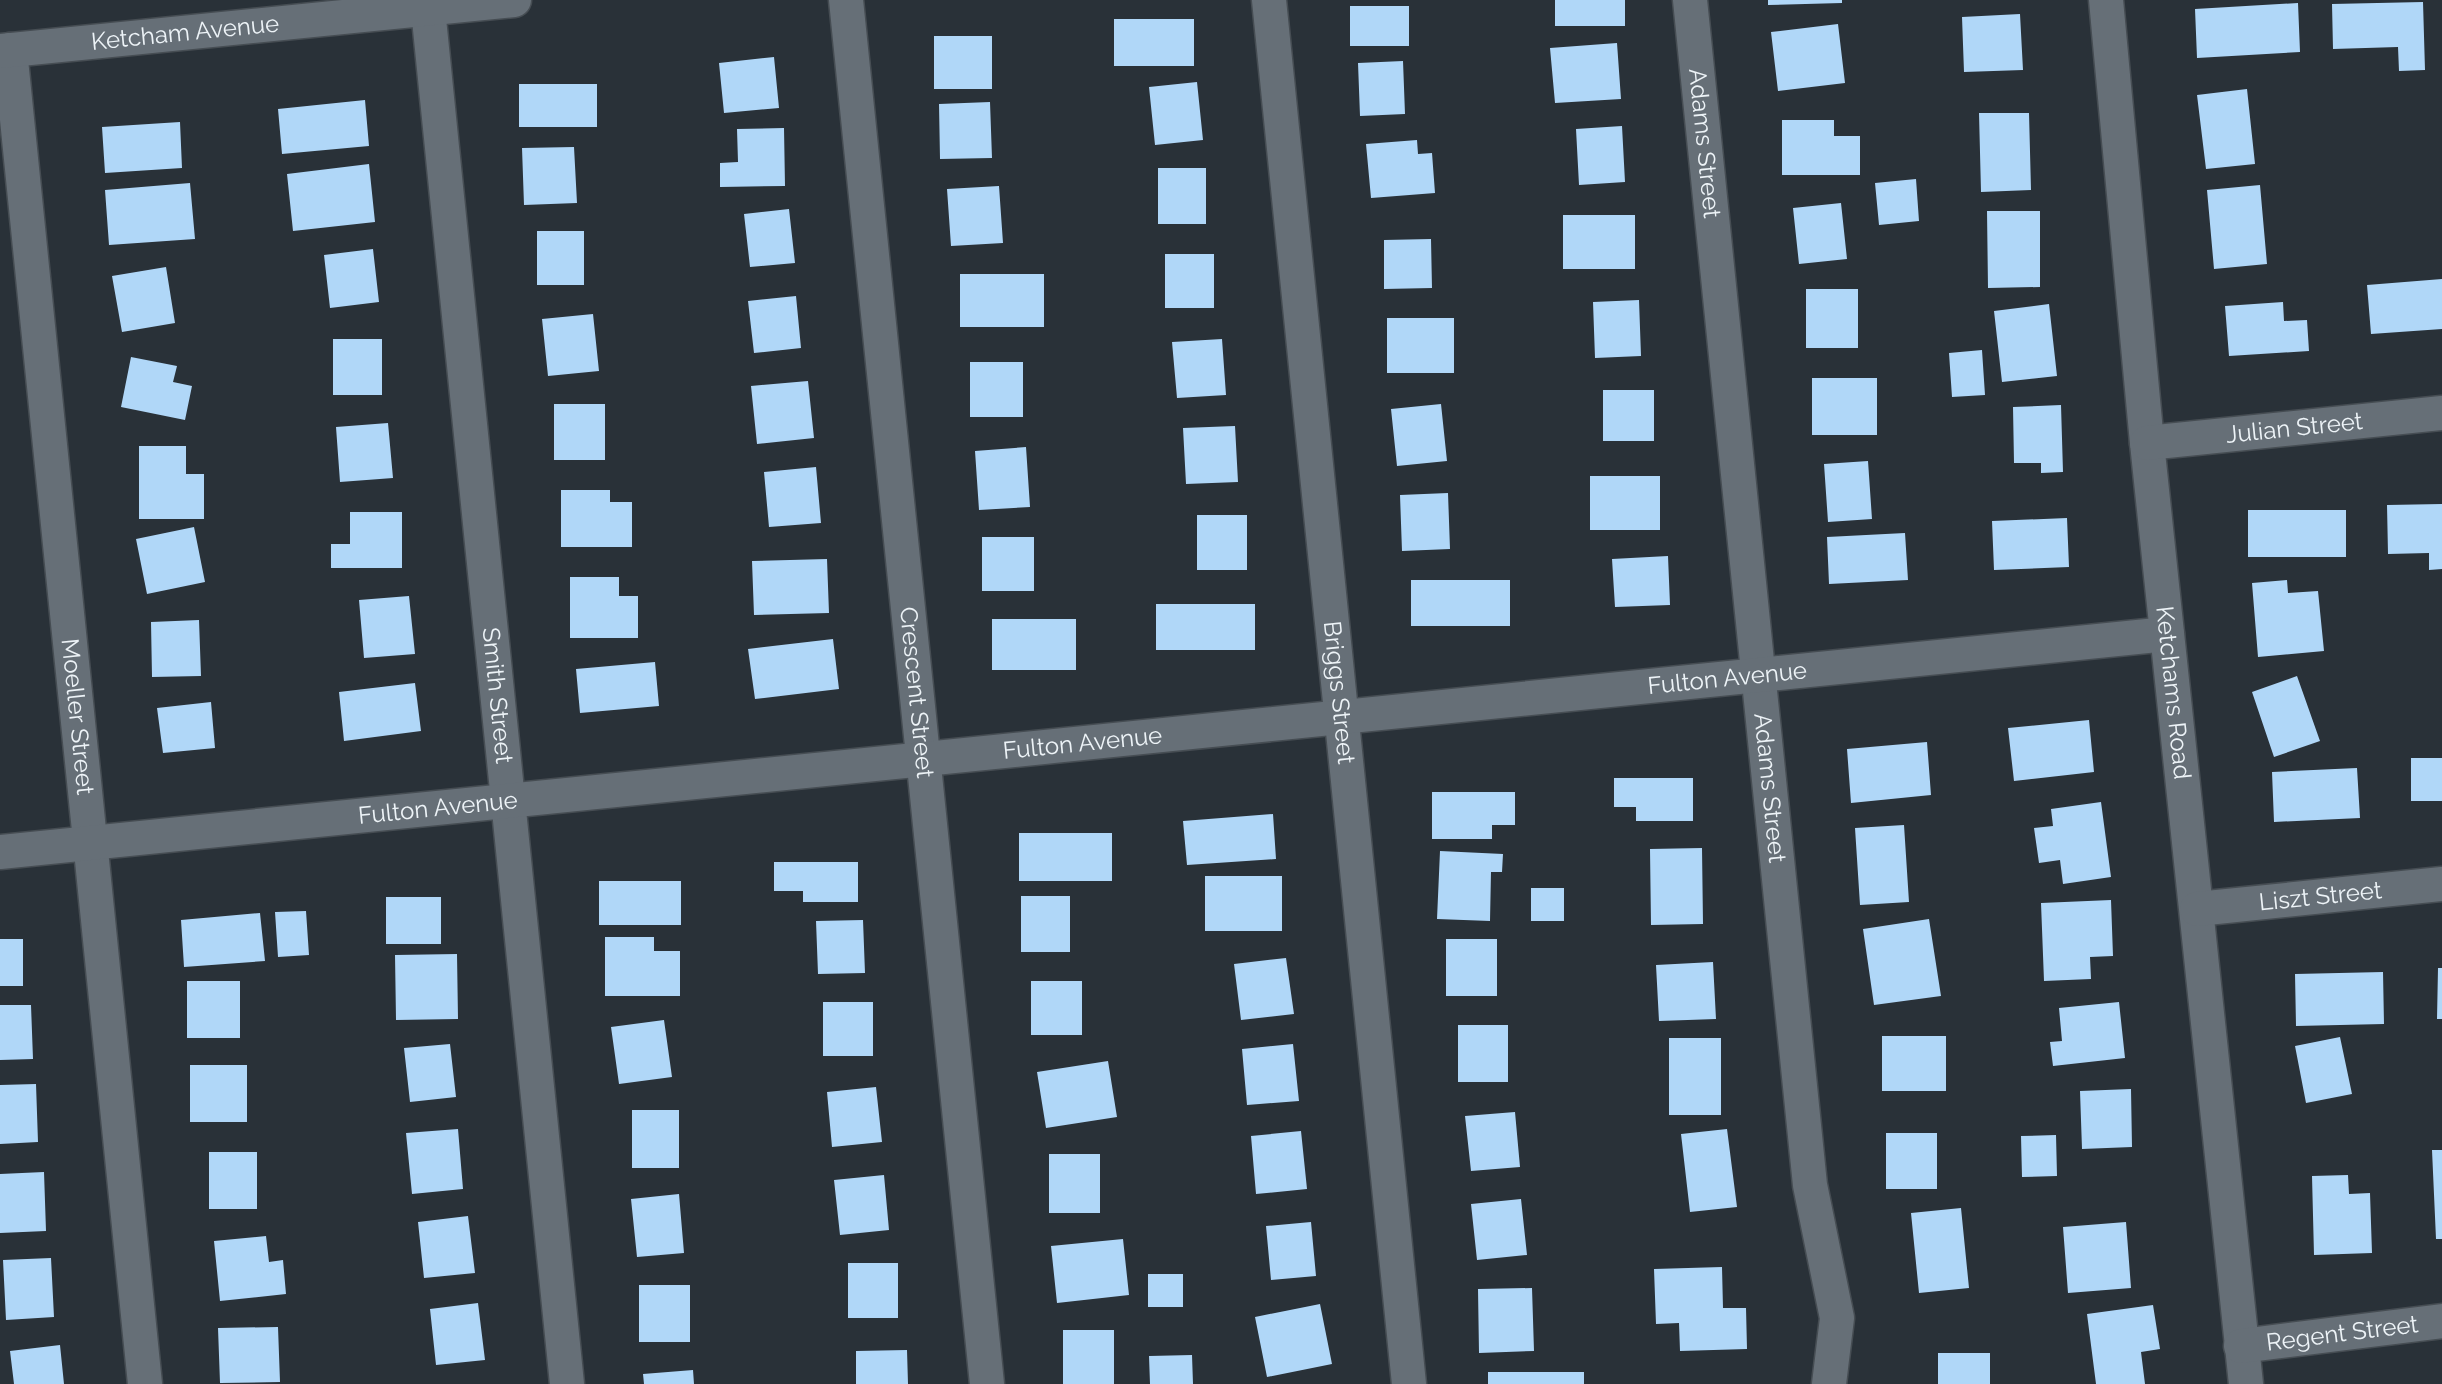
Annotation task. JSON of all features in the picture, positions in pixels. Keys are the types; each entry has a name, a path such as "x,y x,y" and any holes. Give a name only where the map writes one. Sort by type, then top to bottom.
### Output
{"street":[{"name":"Ketcham Avenue","path":"5,50 514,0"},
{"name":"Crescent Street","path":"846,0 987,1384"},
{"name":"Briggs Street","path":"1269,0 1409,1384"},
{"name":"Adams Street","path":"1690,0 1810,1185 1837,1318 1829,1384"},
{"name":"Ketchams Road","path":"2106,0 2147,443 2246,1384"},
{"name":"Smith Street","path":"428,9 567,1384"},
{"name":"Moeller Street","path":"5,50 91,843 145,1384"},
{"name":"Julian Street","path":"2147,443 2442,413"},
{"name":"Fulton Avenue","path":"0,852 2167,634"},
{"name":"Liszt Street","path":"2197,909 2442,884"},
{"name":"Regent Street","path":"2241,1346 2442,1321"}],"building":[{"path":"1555,0 1625,0 1625,26 1555,26"},
{"path":"1768,0 1842,0 1842,3 1768,5"},
{"path":"2423,2 2425,70 2399,71 2398,47 2333,49 2332,4"},
{"path":"2298,3 2300,52 2197,58 2195,9"},
{"path":"1350,6 1409,6 1409,46 1350,46"},
{"path":"2020,14 2023,70 1964,72 1962,17"},
{"path":"1114,19 1194,19 1194,66 1114,66"},
{"path":"1838,24 1845,83 1778,91 1771,32"},
{"path":"934,36 992,36 992,89 934,89"},
{"path":"1617,43 1621,99 1555,103 1550,48"},
{"path":"774,57 779,108 724,113 719,63"},
{"path":"1403,61 1405,114 1360,116 1358,63"},
{"path":"1197,82 1203,140 1155,145 1149,87"},
{"path":"519,84 597,84 597,127 519,127"},
{"path":"2247,89 2255,164 2206,169 2197,95"},
{"path":"365,100 369,146 282,154 278,109"},
{"path":"990,102 992,158 940,159 939,104"},
{"path":"1979,113 2029,113 2031,190 1981,192"},
{"path":"1782,120 1834,120 1834,136 1860,136 1860,175 1782,175"},
{"path":"180,122 182,168 105,173 102,127"},
{"path":"1622,126 1625,182 1579,185 1576,129"},
{"path":"784,128 785,186 720,187 720,163 738,162 737,129"},
{"path":"1417,140 1418,154 1432,153 1435,193 1371,198 1366,144"},
{"path":"574,147 577,203 524,205 522,148"},
{"path":"369,164 375,222 293,231 287,174"},
{"path":"1158,168 1206,168 1206,224 1158,224"},
{"path":"1916,179 1919,221 1879,225 1875,183"},
{"path":"190,183 195,239 109,245 105,190"},
{"path":"2260,185 2267,264 2214,269 2207,190"},
{"path":"999,186 1003,243 951,246 947,189"},
{"path":"1841,203 1847,259 1799,264 1793,208"},
{"path":"789,209 795,263 750,267 744,214"},
{"path":"1987,211 2040,211 2040,287 1988,288"},
{"path":"1563,215 1635,215 1635,269 1563,269"},
{"path":"537,231 584,231 584,285 537,285"},
{"path":"1431,239 1432,288 1384,289 1384,240"},
{"path":"373,249 379,302 330,308 324,255"},
{"path":"1165,254 1214,254 1214,308 1165,308"},
{"path":"166,267 175,323 122,332 112,276"},
{"path":"960,274 1044,274 1044,327 960,327"},
{"path":"2442,279 2442,329 2371,334 2367,285"},
{"path":"1806,289 1858,289 1858,348 1806,348"},
{"path":"796,296 801,348 754,353 748,301"},
{"path":"1639,300 1641,356 1595,358 1593,302"},
{"path":"2283,302 2284,321 2307,320 2309,351 2229,356 2225,306"},
{"path":"2049,304 2057,376 2002,382 1994,311"},
{"path":"593,314 599,371 548,376 542,319"},
{"path":"1387,318 1454,318 1454,373 1387,373"},
{"path":"333,339 382,339 382,395 333,395"},
{"path":"1222,339 1226,395 1177,398 1172,342"},
{"path":"1982,350 1985,395 1952,397 1949,353"},
{"path":"131,357 177,366 173,382 192,386 185,420 121,407"},
{"path":"970,362 1023,362 1023,417 970,417"},
{"path":"1812,378 1877,378 1877,435 1812,435"},
{"path":"808,381 814,438 757,444 751,386"},
{"path":"1603,390 1654,390 1654,441 1603,441"},
{"path":"554,404 605,404 605,460 554,460"},
{"path":"1441,404 1447,461 1397,466 1391,409"},
{"path":"2061,405 2063,472 2041,473 2041,463 2014,463 2013,407"},
{"path":"388,423 393,478 340,482 336,427"},
{"path":"1235,426 1238,482 1186,484 1183,428"},
{"path":"139,446 186,446 186,474 204,474 204,519 139,519"},
{"path":"1026,447 1030,507 979,510 975,451"},
{"path":"1868,461 1872,519 1828,522 1824,464"},
{"path":"816,467 821,523 769,527 764,472"},
{"path":"1590,476 1660,476 1660,530 1590,530"},
{"path":"561,490 610,490 610,502 632,502 632,547 561,547"},
{"path":"1448,493 1450,549 1402,551 1400,495"},
{"path":"2442,504 2442,569 2429,570 2429,553 2388,554 2387,505"},
{"path":"2248,510 2346,510 2346,557 2248,557"},
{"path":"350,512 402,512 402,568 331,568 331,544 350,544"},
{"path":"1197,515 1247,515 1247,570 1197,570"},
{"path":"2067,518 2069,567 1994,570 1992,521"},
{"path":"194,527 205,582 147,594 136,539"},
{"path":"1905,533 1908,580 1829,584 1827,537"},
{"path":"982,537 1034,537 1034,591 982,591"},
{"path":"1668,556 1670,605 1615,607 1612,559"},
{"path":"827,559 829,613 754,615 752,561"},
{"path":"570,577 619,577 619,596 638,596 638,638 570,638"},
{"path":"1411,580 1510,580 1510,626 1411,626"},
{"path":"2287,580 2288,593 2318,591 2324,651 2258,657 2252,583"},
{"path":"409,596 415,654 364,658 359,600"},
{"path":"1156,604 1255,604 1255,650 1156,650"},
{"path":"992,619 1076,619 1076,670 992,670"},
{"path":"199,620 201,676 152,677 151,622"},
{"path":"833,639 839,689 755,699 748,649"},
{"path":"655,662 659,706 580,713 576,669"},
{"path":"2297,676 2320,741 2274,757 2252,692"},
{"path":"415,683 421,731 344,741 339,692"},
{"path":"211,702 215,748 163,753 157,708"},
{"path":"2089,720 2094,772 2014,781 2008,728"},
{"path":"1927,742 1931,795 1851,803 1847,749"},
{"path":"2411,758 2442,758 2442,801 2411,801"},
{"path":"2357,768 2360,818 2274,822 2272,772"},
{"path":"1614,778 1693,778 1693,821 1636,821 1636,807 1614,807"},
{"path":"1432,792 1515,792 1515,825 1492,825 1492,839 1432,839"},
{"path":"2101,802 2111,877 2063,884 2060,860 2039,863 2034,828 2053,826 2051,809"},
{"path":"1273,814 1276,859 1187,865 1183,821"},
{"path":"1904,825 1909,902 1860,905 1855,828"},
{"path":"1019,833 1112,833 1112,881 1019,881"},
{"path":"1702,848 1703,924 1651,925 1650,849"},
{"path":"1440,851 1503,854 1502,872 1491,872 1490,921 1437,919"},
{"path":"774,862 858,862 858,902 803,902 803,891 774,891"},
{"path":"1205,876 1282,876 1282,931 1205,931"},
{"path":"599,881 681,881 681,925 599,925"},
{"path":"1531,888 1564,888 1564,921 1531,921"},
{"path":"1021,896 1070,896 1070,952 1021,952"},
{"path":"386,897 441,897 441,944 386,944"},
{"path":"2111,900 2113,956 2090,957 2091,979 2044,981 2041,903"},
{"path":"306,911 309,955 278,957 275,912"},
{"path":"260,913 265,961 184,967 181,920"},
{"path":"1929,919 1941,996 1874,1005 1863,929"},
{"path":"863,920 865,973 818,974 816,921"},
{"path":"605,937 654,937 654,951 680,951 680,996 605,996"},
{"path":"0,939 23,939 23,986 0,986"},
{"path":"1446,939 1497,939 1497,996 1446,996"},
{"path":"457,954 458,1019 396,1020 395,955"},
{"path":"1286,958 1294,1014 1241,1020 1234,964"},
{"path":"1713,962 1716,1019 1659,1021 1656,965"},
{"path":"2438,968 2442,968 2442,1019 2437,1019"},
{"path":"2383,972 2384,1024 2296,1026 2295,974"},
{"path":"187,981 240,981 240,1038 187,1038"},
{"path":"1031,981 1082,981 1082,1035 1031,1035"},
{"path":"823,1002 873,1002 873,1056 823,1056"},
{"path":"2119,1002 2125,1058 2053,1066 2050,1042 2062,1041 2059,1008"},
{"path":"0,1005 31,1005 33,1059 0,1060"},
{"path":"664,1020 672,1077 619,1084 611,1027"},
{"path":"1458,1025 1508,1025 1508,1082 1458,1082"},
{"path":"1882,1036 1946,1036 1946,1091 1882,1091"},
{"path":"2340,1037 2352,1094 2306,1103 2295,1046"},
{"path":"1669,1038 1721,1038 1721,1115 1669,1115"},
{"path":"450,1044 456,1097 410,1102 404,1048"},
{"path":"1293,1044 1299,1101 1247,1105 1242,1049"},
{"path":"1108,1061 1117,1117 1046,1128 1037,1072"},
{"path":"190,1065 247,1065 247,1122 190,1122"},
{"path":"36,1084 38,1142 0,1144 0,1085"},
{"path":"876,1087 882,1142 832,1147 827,1092"},
{"path":"2131,1089 2132,1147 2082,1149 2080,1091"},
{"path":"632,1110 679,1110 679,1168 632,1168"},
{"path":"1515,1112 1520,1167 1471,1171 1465,1116"},
{"path":"458,1129 463,1189 412,1194 406,1133"},
{"path":"1727,1129 1737,1207 1690,1212 1681,1134"},
{"path":"1301,1131 1307,1189 1256,1194 1251,1136"},
{"path":"1886,1133 1937,1133 1937,1189 1886,1189"},
{"path":"2056,1135 2057,1176 2022,1177 2021,1136"},
{"path":"2432,1150 2442,1150 2442,1239 2436,1239"},
{"path":"209,1152 257,1152 257,1209 209,1209"},
{"path":"1049,1154 1100,1154 1100,1213 1049,1213"},
{"path":"44,1172 46,1231 0,1233 0,1174"},
{"path":"884,1175 889,1230 840,1235 834,1180"},
{"path":"2348,1175 2349,1194 2370,1193 2372,1253 2314,1255 2312,1176"},
{"path":"679,1194 684,1253 637,1257 631,1199"},
{"path":"1521,1199 1527,1255 1477,1260 1471,1204"},
{"path":"1961,1208 1969,1288 1919,1293 1911,1213"},
{"path":"468,1216 475,1273 424,1278 418,1222"},
{"path":"1311,1222 1316,1276 1271,1280 1266,1226"},
{"path":"2126,1222 2131,1288 2068,1293 2063,1227"},
{"path":"266,1236 269,1262 283,1260 286,1294 220,1301 214,1241"},
{"path":"1123,1239 1129,1295 1057,1303 1051,1246"},
{"path":"51,1258 54,1317 6,1320 3,1260"},
{"path":"848,1263 898,1263 898,1318 848,1318"},
{"path":"1722,1267 1723,1308 1746,1308 1747,1349 1680,1351 1679,1323 1656,1324 1654,1269"},
{"path":"1148,1274 1183,1274 1183,1307 1148,1307"},
{"path":"639,1285 690,1285 690,1342 639,1342"},
{"path":"1532,1288 1534,1351 1479,1353 1478,1289"},
{"path":"478,1303 485,1360 436,1365 430,1309"},
{"path":"1320,1304 1332,1364 1267,1377 1255,1317"},
{"path":"2153,1305 2160,1349 2141,1352 2145,1384 2096,1384 2087,1314"},
{"path":"278,1327 280,1382 220,1383 218,1328"},
{"path":"1063,1330 1114,1330 1114,1384 1063,1384"},
{"path":"60,1345 64,1384 14,1384 10,1351"},
{"path":"907,1350 908,1384 856,1384 856,1351"},
{"path":"1938,1353 1990,1353 1990,1384 1938,1384"},
{"path":"1192,1355 1193,1384 1150,1384 1149,1356"},
{"path":"693,1370 694,1384 644,1384 643,1374"},
{"path":"1488,1372 1584,1372 1584,1384 1488,1384"}]}
